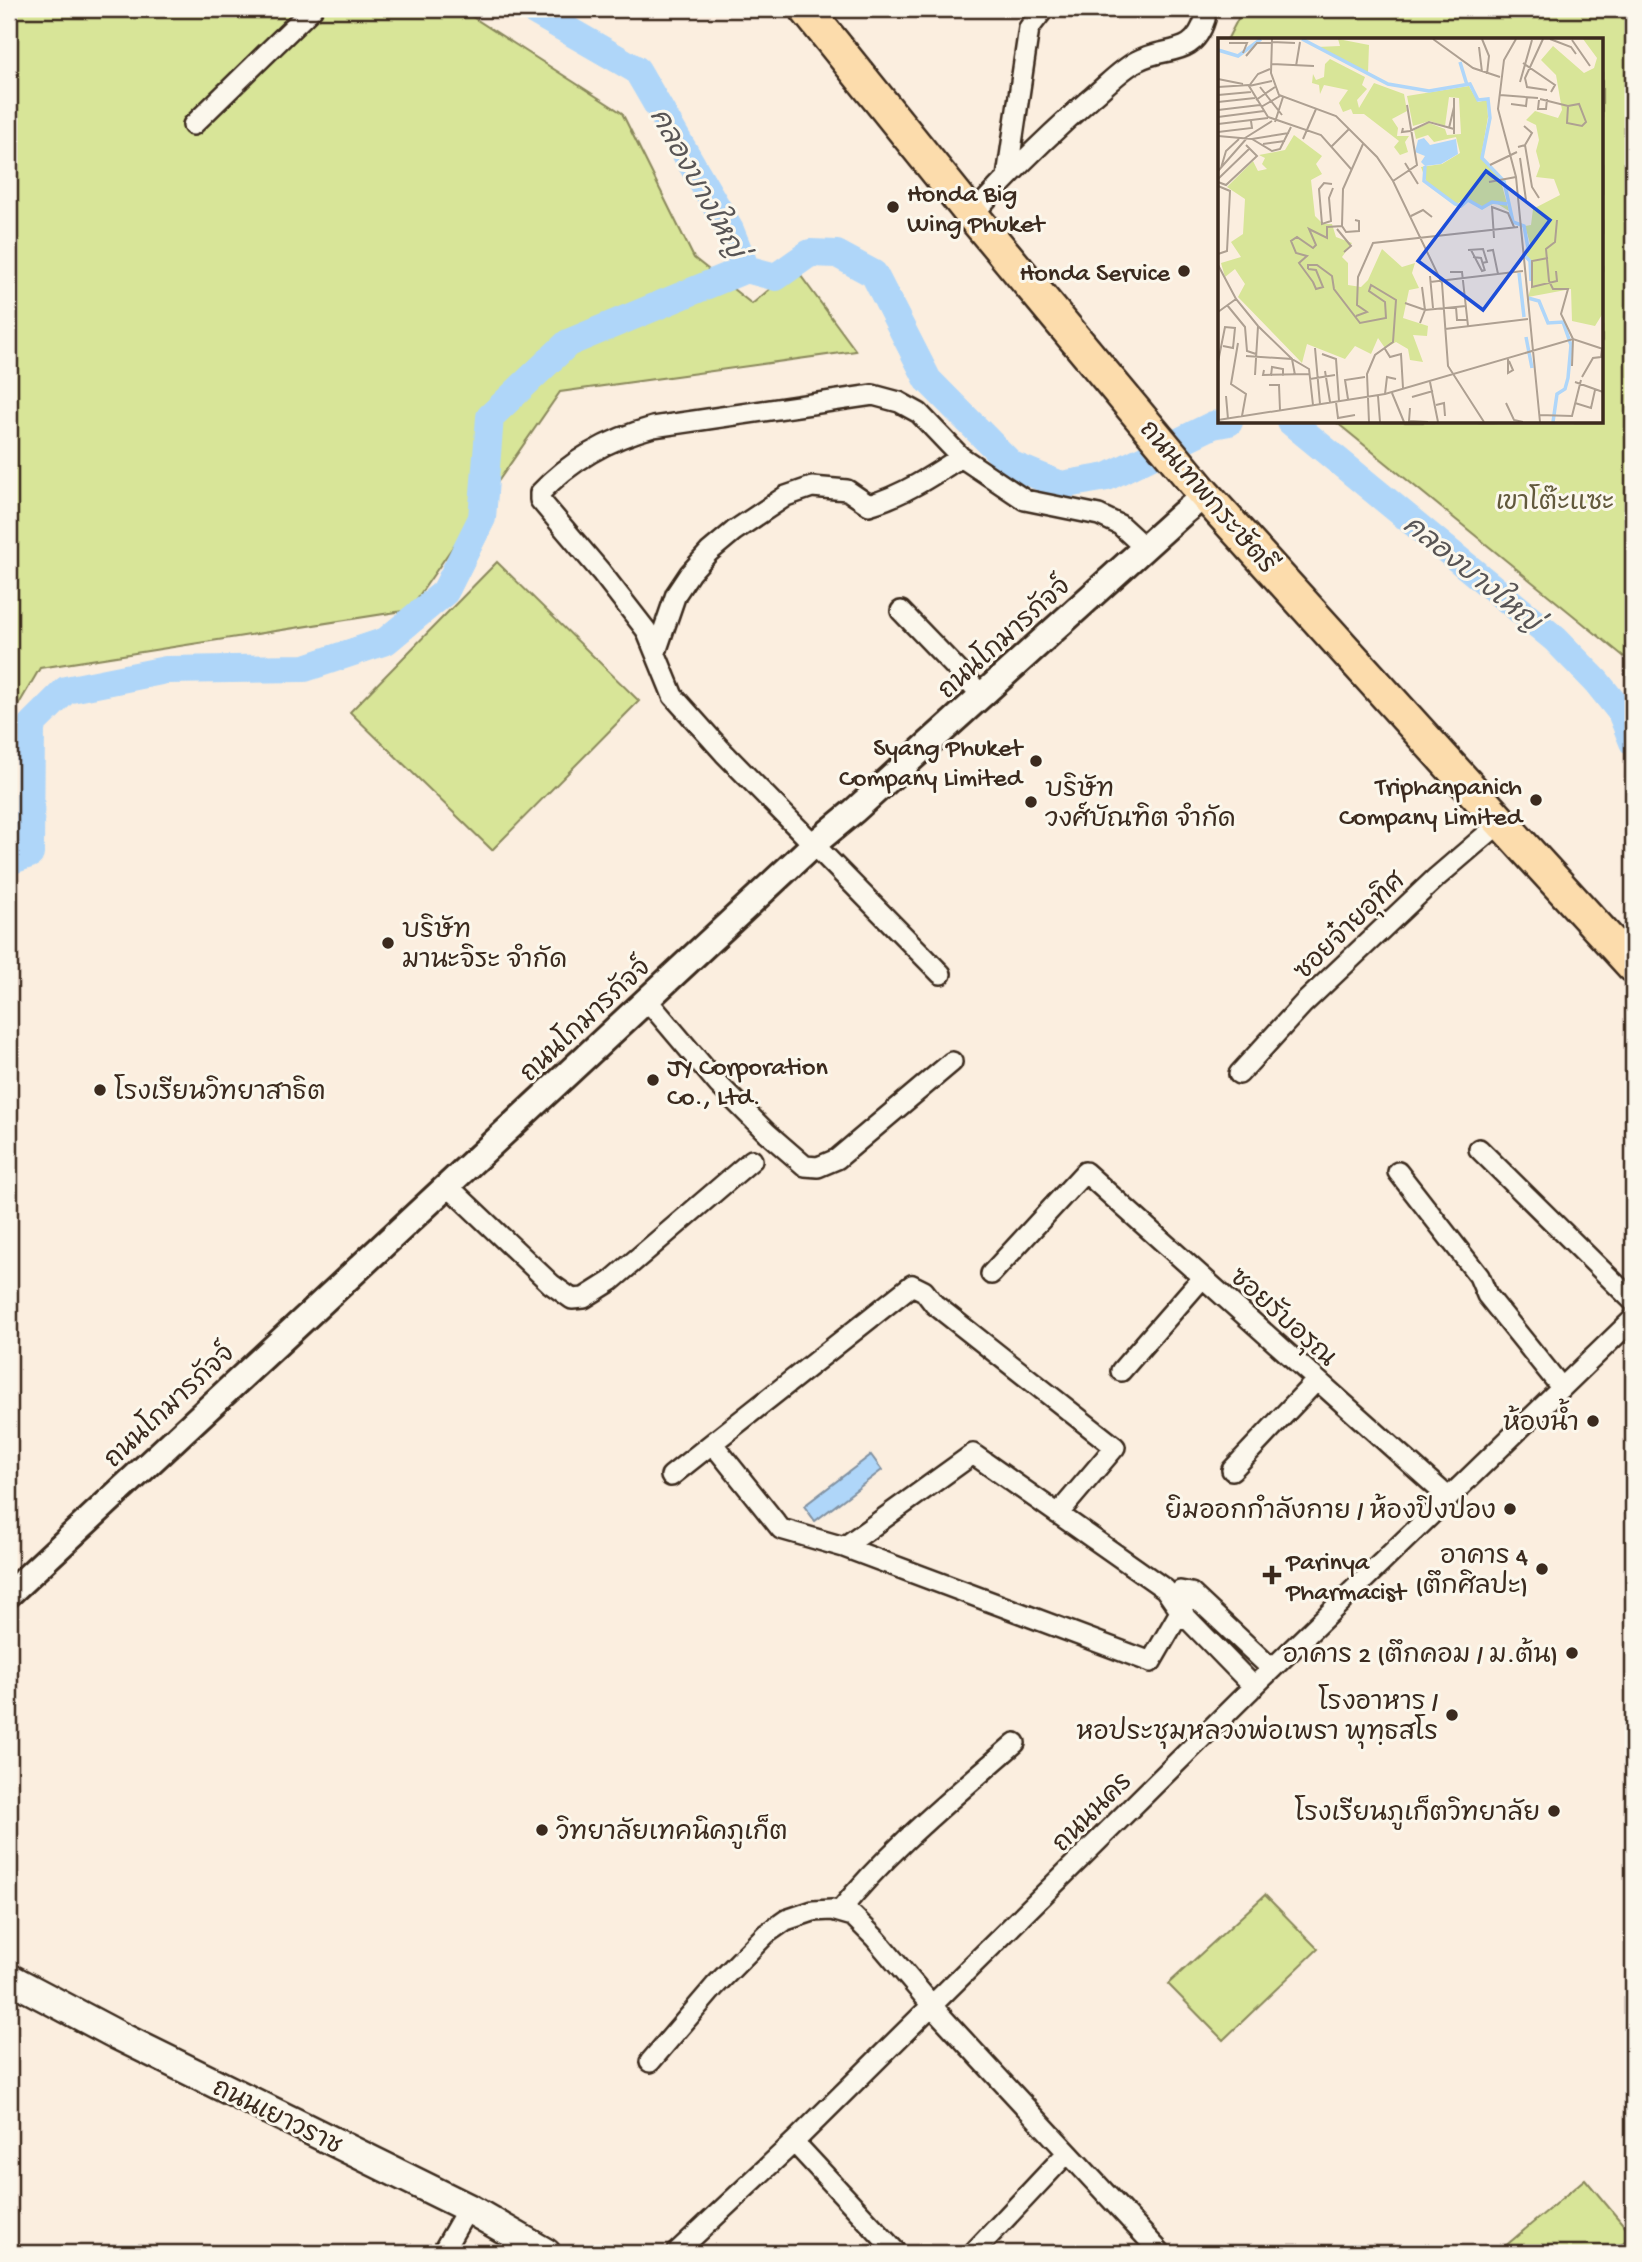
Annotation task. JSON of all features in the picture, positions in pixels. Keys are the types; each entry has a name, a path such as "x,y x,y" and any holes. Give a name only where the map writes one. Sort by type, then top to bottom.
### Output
{"main road":[{"name":"ถนนเทพกระษัตรี","path":"806,9 972,215 1205,495 1633,966"},
{"name":"ถนนเยาวราช","path":"9,1978 117,2035 468,2208 546,2253"}],"street":[{"path":"193,125 312,9"},
{"path":"1007,177 1029,28 1044,9"},
{"path":"972,215 1007,177 1116,76 1137,61 1160,52 1172,52 1185,47 1202,30 1205,19"},
{"path":"941,974 724,753 673,696 646,630 540,500 540,493 579,458 623,435 653,427 873,395 899,402 919,413 961,457 1025,500 1098,515 1120,525 1145,548"},
{"path":"656,652 676,594 690,573 734,531 786,496 812,487 847,491 869,505 918,485 961,457"},
{"name":"ถนนโกมารภัจจ์","path":"9,1594 814,844 1205,495"},
{"path":"901,611 982,695"},
{"name":"ซอยจ๋ายอุทิศ","path":"1239,1074 1303,1004 1437,877 1500,822"},
{"path":"648,1000 719,1085 805,1166 818,1167 837,1159 952,1062"},
{"path":"1479,1150 1633,1301"},
{"path":"448,1186 551,1284 572,1299 584,1298 611,1281 752,1160"},
{"name":"ซอยรับอรุณ","path":"991,1274 1085,1172 1448,1498"},
{"path":"1398,1172 1479,1276 1487,1295 1561,1388"},
{"path":"1121,1371 1202,1278"},
{"path":"671,1476 912,1285 924,1291 934,1304 1115,1447 1058,1514"},
{"name":"ถนนนคร","path":"676,2253 794,2142 1272,1669 1633,1319"},
{"path":"1232,1470 1316,1381"},
{"path":"713,1444 781,1529 844,1547 1151,1662 1191,1593"},
{"path":"844,1547 974,1454 1165,1589 1181,1612 1254,1687"},
{"path":"1165,1589 1191,1593 1272,1669"},
{"path":"839,1912 862,1882 888,1855 1015,1743"},
{"path":"650,2062 715,1986 766,1934 786,1920 813,1911 839,1912 853,1916 1161,2253"},
{"path":"794,2142 897,2253"},
{"path":"973,2253 1067,2153"},
{"path":"442,2253 468,2208"}],"green space":[{"path":"9,9 460,9 622,113 694,258 752,304 795,268 856,351 560,392 409,610 40,668 9,721"},
{"name":"เขาโต๊ะแซะ","path":"1243,9 1633,9 1633,664 1338,424 1604,424 1604,38 1228,38"},
{"path":"497,562 639,701 492,850 350,712"},
{"path":"1265,1895 1318,1949 1223,2040 1168,1984"},
{"path":"1585,2179 1632,2235 1611,2253 1497,2253"}],"water":[{"path":"871,1455 882,1470 815,1521 804,1506"}],"waterway":[{"name":"คลองบางใหญ่","path":"531,9 637,70 730,230 746,269 776,277 810,253 837,254 874,274 928,380 1012,465 1061,485 1107,477 1218,424"},
{"path":"9,861 30,854 31,725 66,690 166,670 305,668 386,641 445,592 482,518 490,417 568,343 746,269"},
{"name":"คลองบางใหญ่","path":"1293,424 1555,639 1596,681 1621,712 1633,742"}],"place":[{"name":"Honda Big Wing Phuket","path":"893,207"},
{"name":"Honda Service","path":"1184,271"},
{"name":"Syang Phuket Company Limited","path":"1036,761"},
{"name":"Triphanpanich Company Limited","path":"1536,800"},
{"name":"บริษัท วงศ์บัณฑิต จำกัด","path":"1031,802"},
{"name":"บริษัท มานะจิระ จำกัด","path":"388,943"},
{"name":"JY Corporation Co., Ltd.","path":"653,1080"},
{"name":"โรงเรียนวิทยาสาธิต","path":"100,1090"},
{"name":"ห้องน้ำ","path":"1593,1421"},
{"name":"ยิมออกกำลังกาย / ห้องปิงปอง","path":"1510,1509"},
{"name":"อาคาร 4 (ตึกศิลปะ)","path":"1542,1569"},
{"name":"Parinya Pharmacist","path":"1272,1575"},
{"name":"อาคาร 2 (ตึกคอม / ม.ต้น)","path":"1572,1653"},
{"name":"โรงอาหาร / หอประชุมหลวงพ่อเพรา พุทฺธสโร","path":"1452,1715"},
{"name":"โรงเรียนภูเก็ตวิทยาลัย","path":"1554,1811"},
{"name":"วิทยาลัยเทคนิคภูเก็ต","path":"542,1830"}]}
